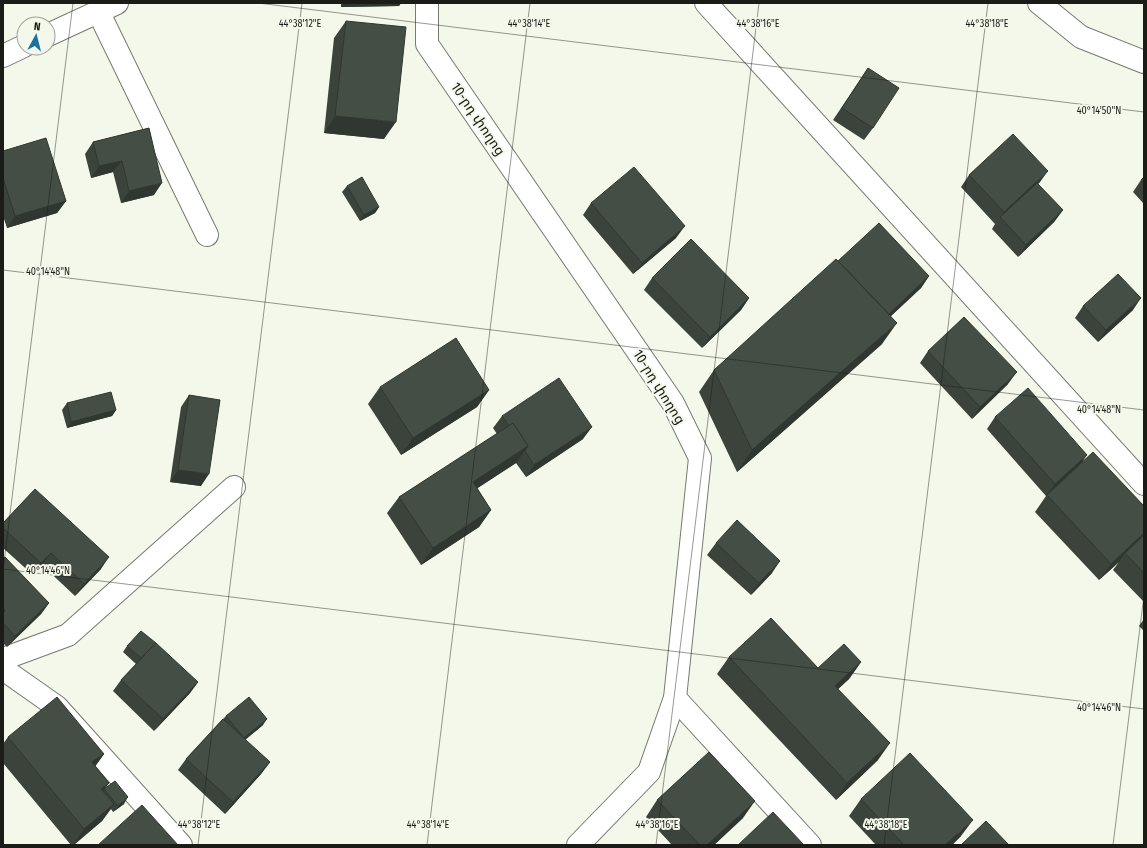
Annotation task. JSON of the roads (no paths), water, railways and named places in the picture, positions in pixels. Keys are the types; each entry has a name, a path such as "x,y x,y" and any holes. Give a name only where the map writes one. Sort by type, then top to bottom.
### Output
{"street":[{"name":"10-րդ փողոց","path":"427,3 427,44 672,403 700,458 675,698 650,772 578,845"},
{"path":"706,3 1144,484"},
{"path":"1038,3 1081,36 1144,62"},
{"path":"56,31 107,7 207,235"},
{"path":"3,56 16,50"},
{"path":"3,659 68,636 234,487"},
{"path":"3,669 57,707 181,845"},
{"path":"675,698 810,845"}]}
